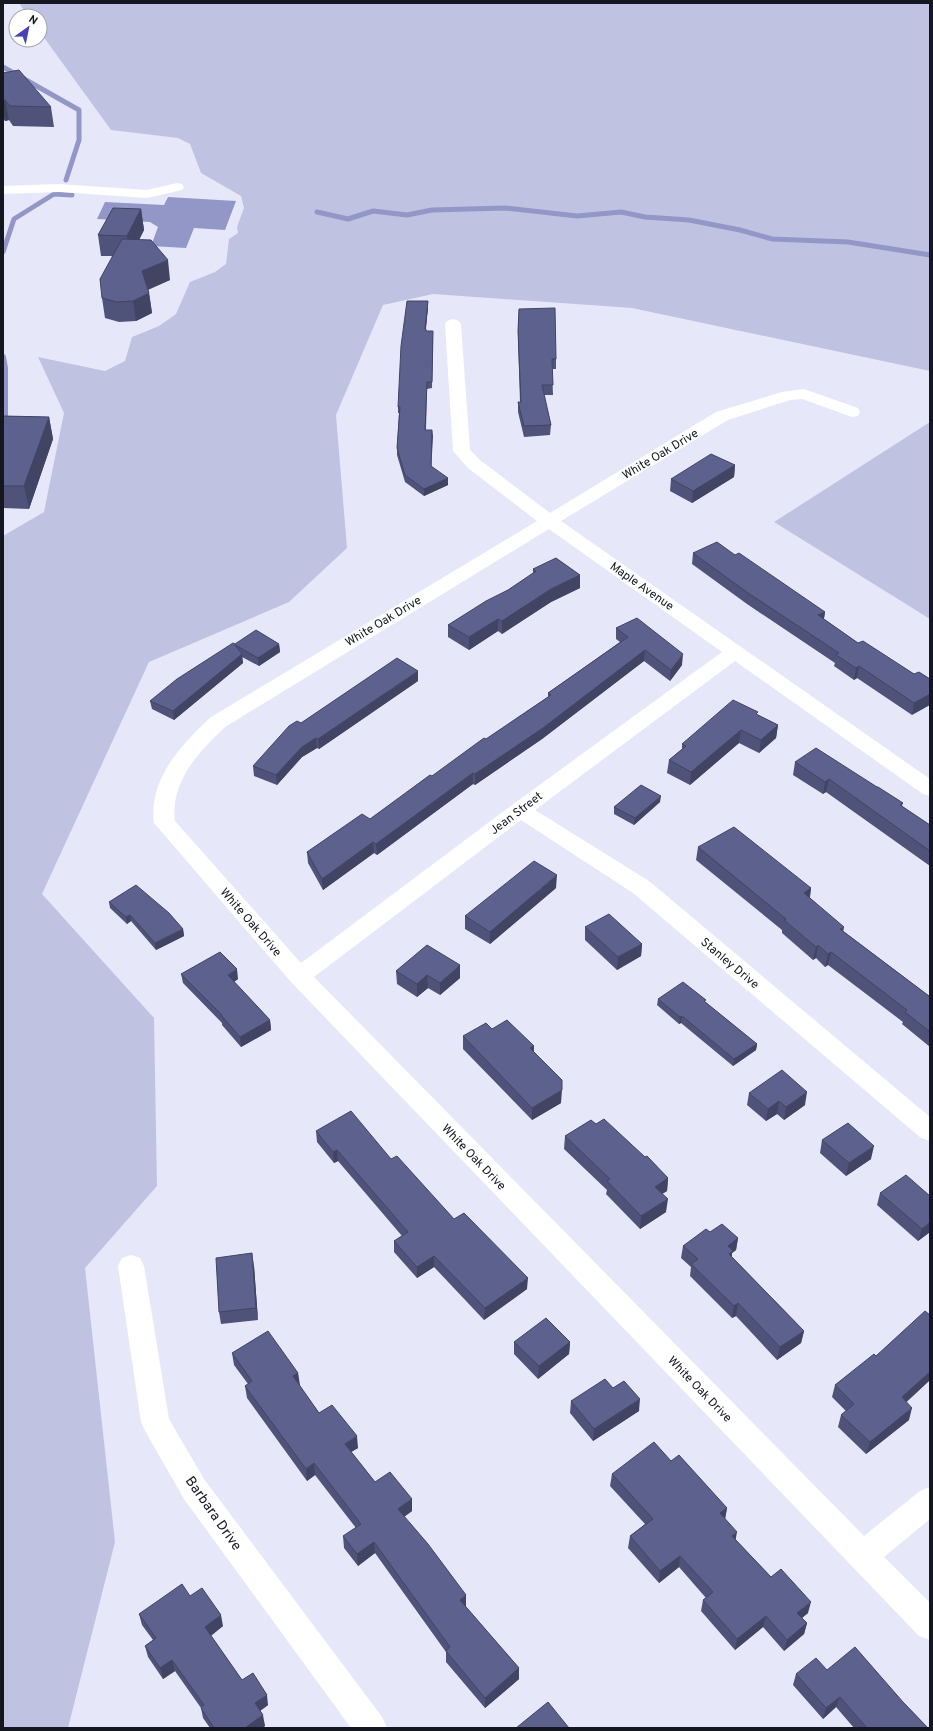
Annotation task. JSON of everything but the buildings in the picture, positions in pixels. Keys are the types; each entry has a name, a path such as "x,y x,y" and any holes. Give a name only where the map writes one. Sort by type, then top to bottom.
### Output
{"street":[{"path":"3,190 60,188 147,194 177,187"},
{"name":"Maple Avenue","path":"453,324 462,451 474,464 549,521 930,789"},
{"name":"White Oak Drive","path":"852,412 804,394 793,394 722,416 218,722 190,749 174,774 164,802 165,823 299,976 930,1625"},
{"name":"Jean Street","path":"299,976 520,810 735,652"},
{"name":"Stanley Drive","path":"520,810 641,887 930,1131"},
{"name":"Barbara Drive","path":"131,1266 155,1422 194,1489 371,1728"},
{"path":"863,1555 930,1501"}],"shaded area":[{"path":"19,3 930,3 930,371 632,308 433,294 383,305 336,415 347,548 289,602 149,662 42,894 154,1018 157,1186 85,1268 115,1542 68,1728 3,1728 3,536 44,512 64,413 38,357 105,371 125,361 132,337 159,326 176,314 190,282 215,272 226,264 229,239 238,233 237,227 244,208 241,196 201,173 190,144 178,138 111,130 48,43 48,8 22,8"},
{"path":"930,422 930,619 774,522"}],"water":[{"path":"168,197 236,201 225,230 194,228 186,248 151,246 158,227 150,222 97,219 105,202 164,205"}],"waterway":[{"path":"3,67 79,110 79,140 66,180"},
{"path":"3,252 14,219 54,194 72,195"},
{"path":"317,212 348,219 373,211 407,215 432,210 505,208 577,216 621,212 645,217 689,220 740,230 772,239 848,242 930,255"},
{"path":"3,357 5,368 5,427"}]}
